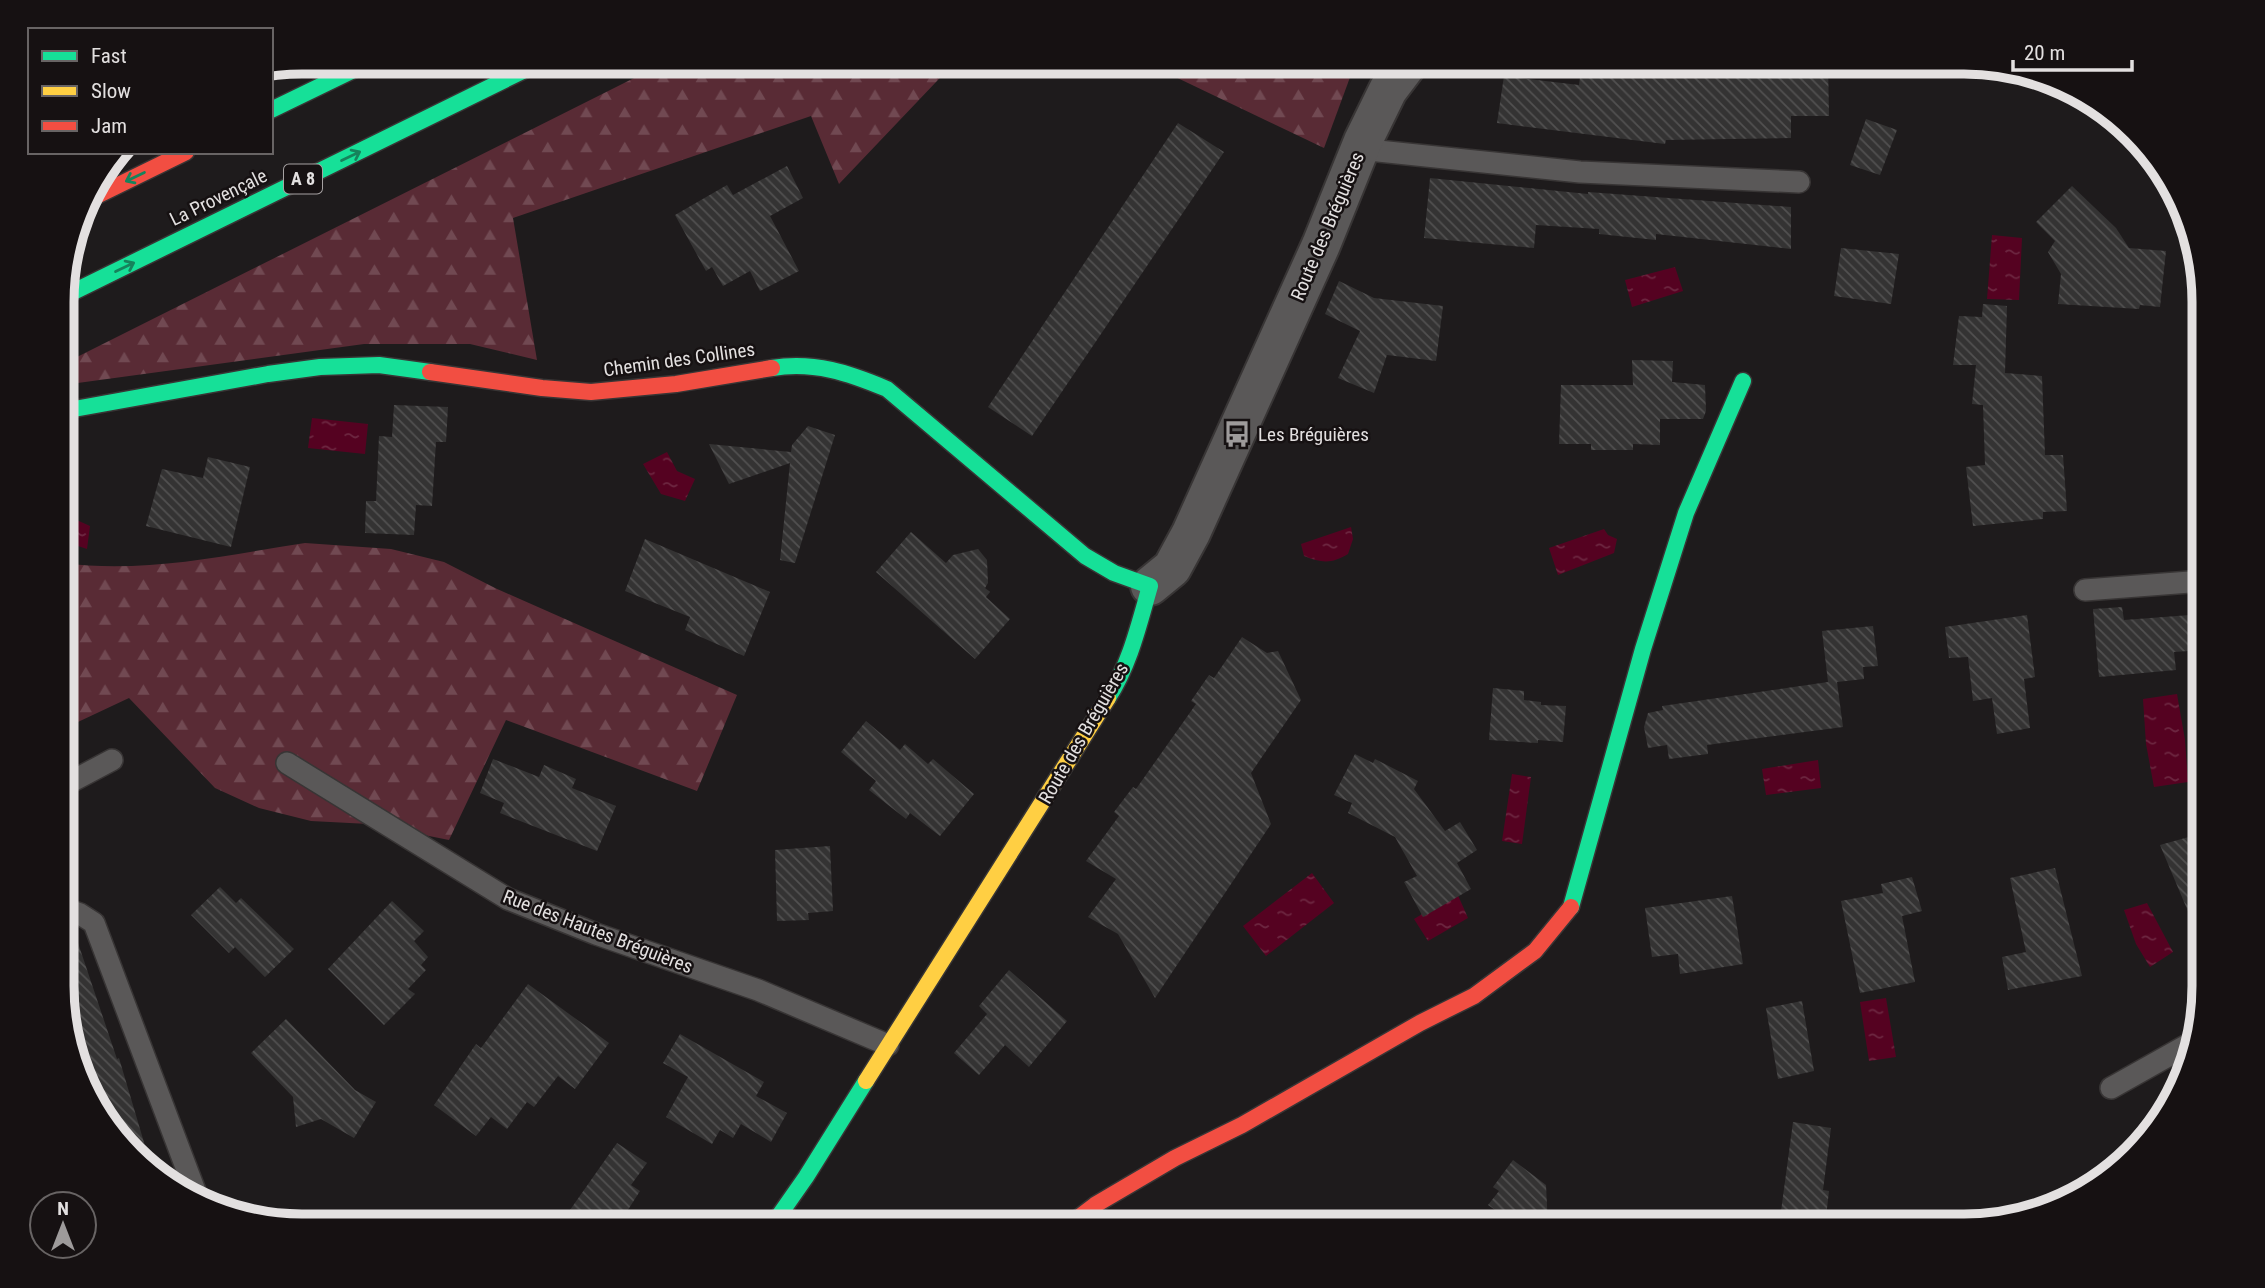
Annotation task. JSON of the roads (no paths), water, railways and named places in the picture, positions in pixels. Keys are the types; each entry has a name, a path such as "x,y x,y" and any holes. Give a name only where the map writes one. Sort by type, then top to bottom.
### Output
{"main road":[{"path":"273,109 345,74"},
{"name":"La Provençale","path":"74,291 517,74"},
{"path":"101,194 182,154"},
{"name":"Chemin des Collines","path":"74,409 320,367 379,365 542,388 591,392 676,384 785,366 818,366 848,373 887,389 1085,556 1114,573 1150,586"},
{"path":"1083,1214 1175,1158 1242,1125 1420,1023 1474,996 1535,950 1571,907 1643,649 1682,526 1742,381"},
{"name":"Route des Bréguières","path":"780,1214 1116,685 1134,643 1150,586"}],"street":[{"name":"Route des Bréguières","path":"1150,586 1172,568 1207,501 1321,245 1359,149 1388,90 1400,74"}],"lane":[{"path":"1359,149 1580,172 1799,182"},
{"path":"2085,590 2191,582"},
{"path":"74,780 112,760"},
{"name":"Rue des Hautes Bréguières","path":"287,763 508,900 596,934 758,990 888,1045"},
{"path":"74,912 94,923 193,1187"},
{"path":"2111,1088 2182,1048"}],"water":[{"path":"1992,235 2022,238 2019,300 1987,299"},
{"path":"1675,267 1683,291 1632,307 1625,280"},
{"path":"312,418 368,424 365,454 308,448"},
{"path":"667,452 677,471 695,479 685,501 661,494 643,464"},
{"path":"74,519 90,526 87,549 74,545"},
{"path":"1351,527 1353,539 1348,554 1337,560 1326,561 1304,556 1301,544"},
{"path":"1604,529 1608,535 1617,539 1614,553 1558,575 1549,548"},
{"path":"2177,694 2185,740 2188,782 2154,787 2146,744 2143,699"},
{"path":"1818,760 1821,788 1766,795 1762,769"},
{"path":"1512,774 1531,777 1522,844 1502,841"},
{"path":"1312,873 1334,903 1266,956 1243,926"},
{"path":"1457,893 1468,918 1428,941 1414,919"},
{"path":"2147,903 2173,952 2150,967 2136,944 2124,910"},
{"path":"1886,998 1896,1057 1869,1061 1860,1002"}],"place":[{"name":"Les Bréguières","path":"1237,434"}]}
